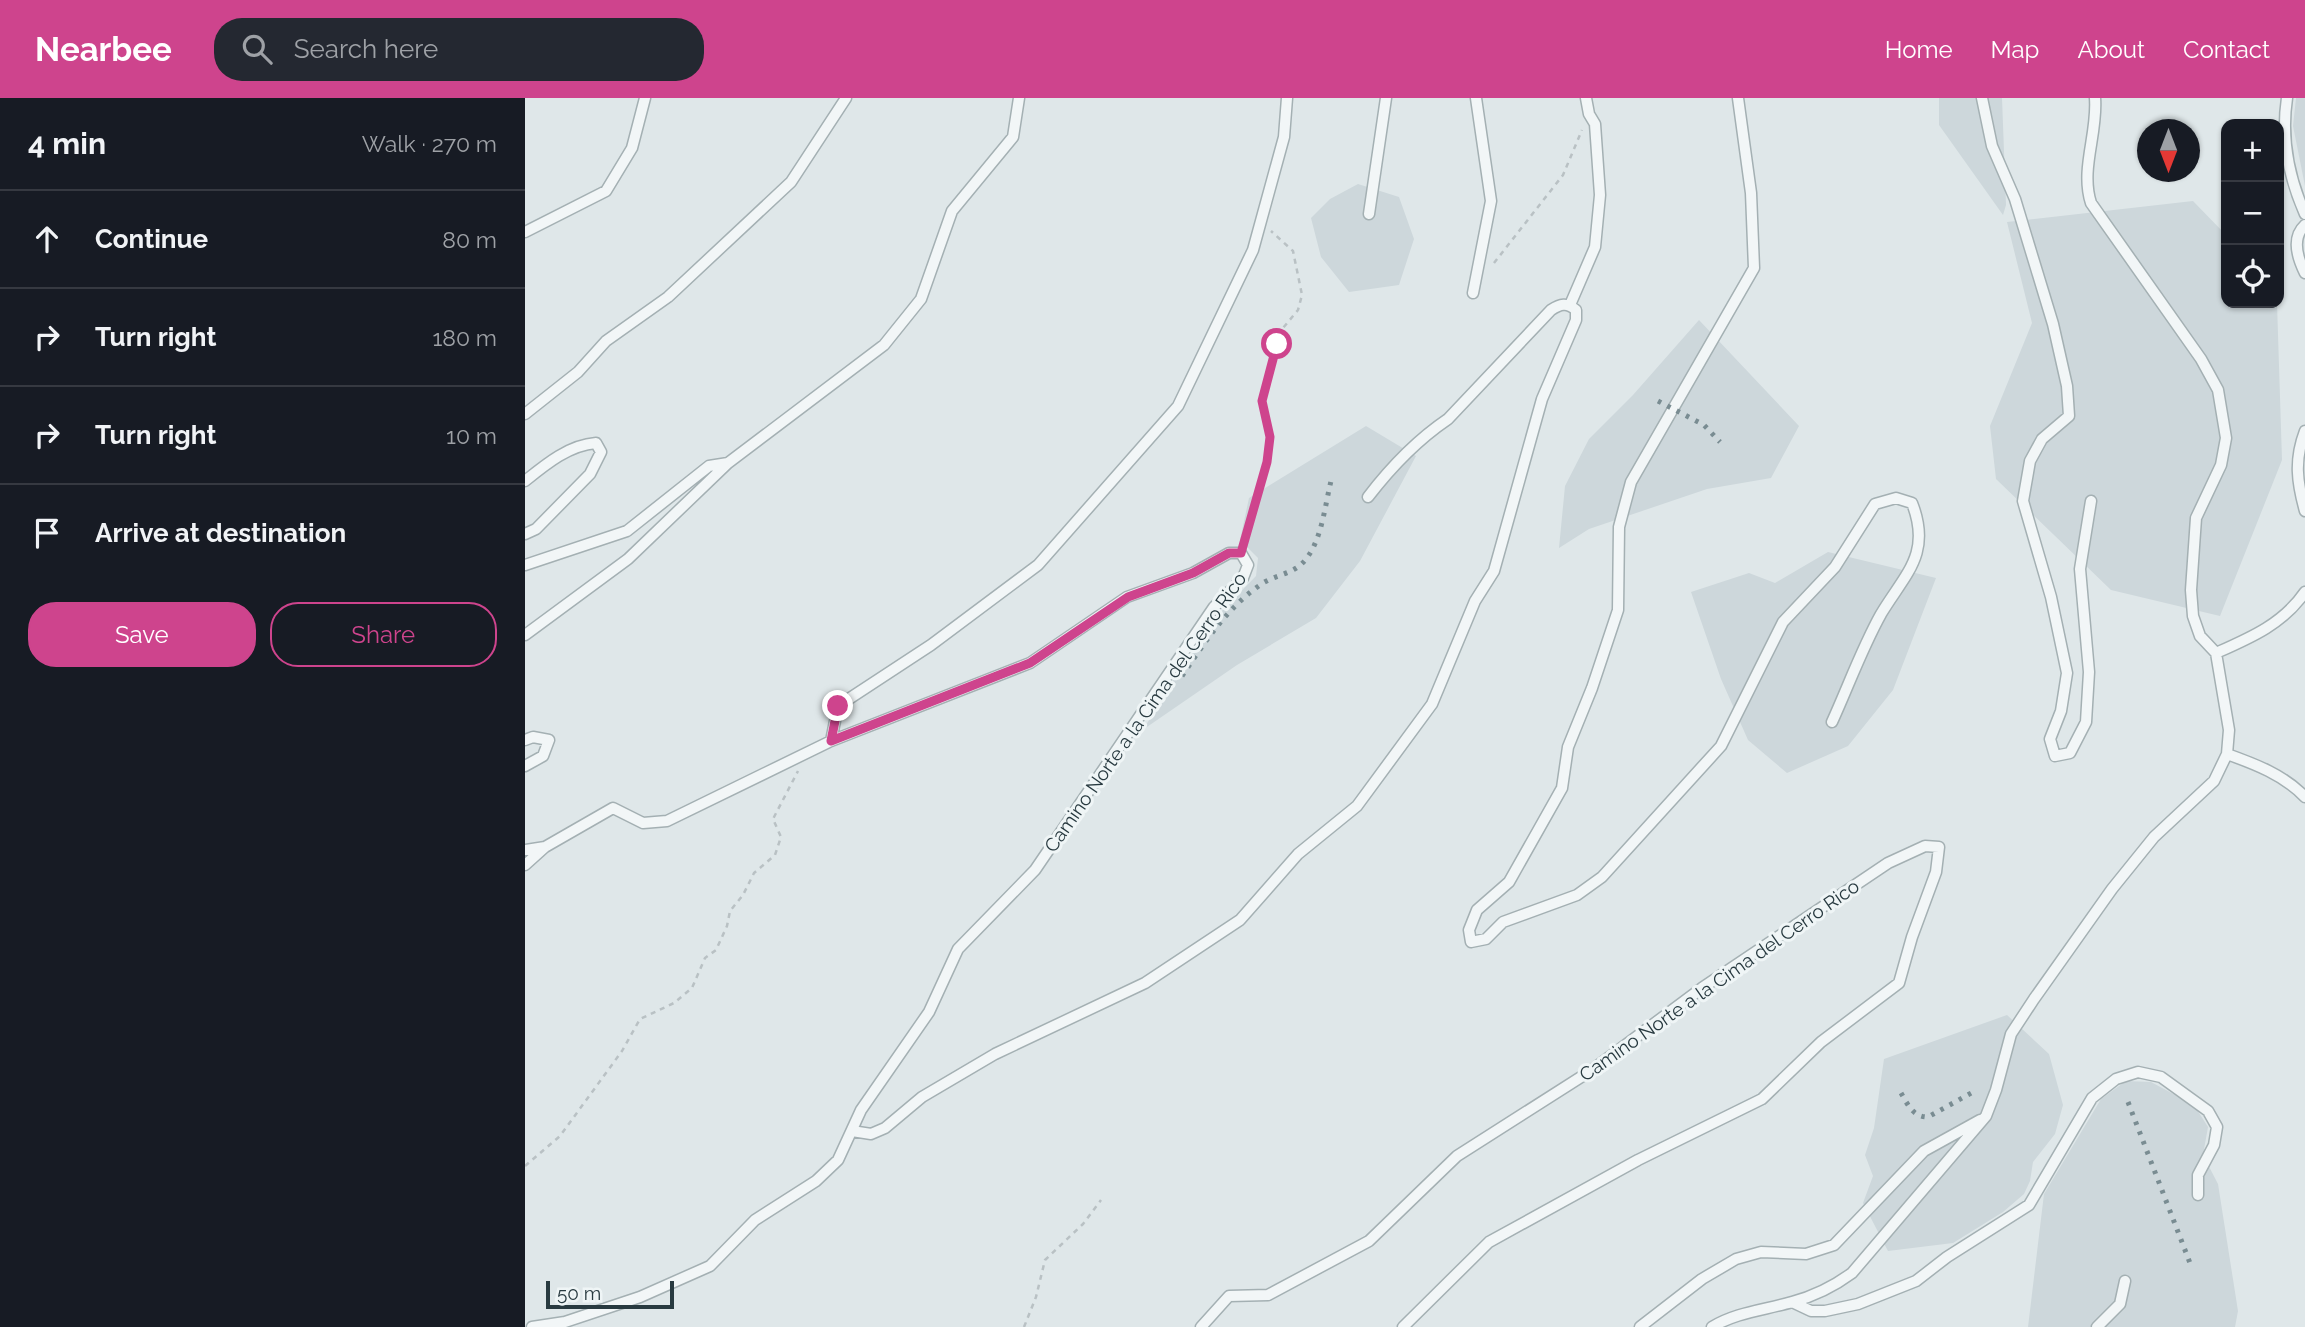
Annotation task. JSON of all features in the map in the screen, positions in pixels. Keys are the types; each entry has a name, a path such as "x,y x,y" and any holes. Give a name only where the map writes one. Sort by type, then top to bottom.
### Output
{"lane":[{"path":"525,232 606,191 632,148 645,98"},
{"path":"525,414 578,372 606,341 668,298 791,182 846,98"},
{"path":"525,635 628,559 728,463 884,345 921,299 951,211 1013,137 1019,98"},
{"path":"831,741 838,706 931,645 1038,565 1178,406 1253,250 1284,137 1287,98"},
{"path":"1369,214 1386,98"},
{"path":"1472,293 1491,201 1476,98"},
{"path":"1570,305 1595,247 1600,195 1595,124 1589,114 1586,98"},
{"path":"1738,98 1751,193 1754,268 1631,482 1619,527 1618,610 1592,688 1568,747 1562,788 1509,882 1477,910 1469,930 1471,942 1486,939 1503,922 1577,895 1602,877 1721,746 1783,622 1835,567 1875,504 1896,498 1912,503 1919,521 1917,552 1908,578 1881,615 1832,722"},
{"path":"1982,98 1992,146 2015,199 2053,324 2067,386 2069,416 2042,439 2030,461 2023,502 2052,597 2067,673 2061,710 2050,739 2055,756 2070,753 2086,722 2089,672 2080,569 2091,502"},
{"path":"1712,1327 1758,1309 1792,1302 1830,1289 1852,1273 1986,1116 2011,1034 2034,999 2112,889 2154,836 2214,781 2227,754 2229,730 2216,653 2200,636 2193,616 2191,554 2196,518 2221,465 2225,421 2218,390 2201,359 2091,203 2087,189 2097,119 2095,98"},
{"path":"2287,98 2287,153 2294,189 2305,214"},
{"path":"2305,225 2300,230 2296,244 2305,274"},
{"path":"852,1131 871,1134 885,1128 922,1097 995,1054 1155,976 1240,920 1298,854 1357,806 1432,704 1475,601 1494,571 1542,399 1576,320 1576,310 1570,305 1560,304 1551,310 1448,419 1389,470 1368,497"},
{"path":"2305,431 2296,468 2305,512"},
{"path":"525,481 550,461 582,444 596,443 601,452 590,474 536,528 525,534"},
{"path":"525,565 627,531 709,466 728,463"},
{"name":"Camino Norte a la Cima del Cerro Rico","path":"525,850 545,847 613,808 643,823 667,821 831,741 1030,663 1128,597 1193,573 1229,553 1241,553 1248,565 1243,578 1214,607 1035,870 958,949 929,1012 861,1110 838,1160 816,1181 755,1220 710,1266 590,1314 565,1322 532,1327"},
{"path":"2216,653 2271,626 2292,610 2305,592"},
{"path":"525,740 533,737 549,740 543,756 525,766"},
{"path":"2227,754 2261,766 2295,786 2305,797"},
{"name":"Camino Norte a la Cima del Cerro Rico","path":"1201,1327 1229,1296 1268,1295 1369,1241 1457,1156 1592,1070 1702,988 1888,863 1925,846 1939,847 1936,872 1912,937 1899,983 1821,1042 1762,1099 1638,1160 1489,1242 1403,1327"},
{"path":"525,863 545,847"},
{"path":"1792,1302 1811,1311 1825,1311 1858,1304 1916,1281 1947,1257 2029,1205 2092,1098 2116,1079 2138,1072 2161,1077 2208,1111 2217,1127 2214,1145 2198,1175 2198,1195"},
{"path":"1640,1327 1702,1279 1735,1259 1761,1252 1805,1254 1834,1245 1924,1151 1986,1116"},
{"path":"2097,1327 2120,1304 2125,1281"}],"path":[{"path":"1488,272 1563,175 1589,114"},
{"path":"1241,553 1267,462 1270,437 1262,401 1268,369 1283,328 1298,310 1302,295 1293,251 1276,233 1260,225"},
{"path":"525,1166 560,1136 622,1051 640,1019 674,1003 692,988 705,958 716,950 727,926 730,911 743,895 754,873 775,855 781,836 773,819 794,784 805,754"},
{"path":"1024,1327 1045,1260 1083,1224 1101,1200"}],"shaded area":[{"path":"1939,98 2002,98 2006,205 2003,215 1939,125"},
{"path":"2296,98 2305,98 2305,186 2293,126"},
{"path":"1358,184 1399,197 1414,239 1399,285 1349,292 1321,257 1311,218 1330,199"},
{"path":"2193,201 2221,230 2221,308 2277,308 2282,460 2220,616 2111,590 1996,479 1990,426 2032,323 2007,222"},
{"path":"1699,320 1799,426 1771,478 1707,489 1589,529 1559,548 1565,486 1589,439 1633,395"},
{"path":"1366,426 1416,456 1360,561 1316,618 1237,665 1144,729 1164,693 1220,613 1256,576 1258,558 1240,540 1249,498"},
{"path":"1828,552 1936,578 1893,690 1848,746 1787,773 1748,740 1721,679 1691,592 1749,573 1775,583"},
{"path":"2007,1015 2049,1054 2063,1105 2055,1134 2033,1162 2030,1181 2024,1194 2003,1212 1953,1243 1888,1251 1863,1203 1873,1176 1865,1155 1874,1128 1884,1059"},
{"path":"2126,1081 2151,1082 2194,1105 2208,1127 2203,1155 2218,1184 2238,1311 2235,1327 2028,1327 2044,1194 2101,1099"}],"railway":[{"path":"1658,401 1704,425 1720,442"},
{"path":"1182,676 1217,627 1248,594 1260,585 1296,568 1306,559 1316,542 1331,481"},
{"path":"1901,1093 1915,1113 1928,1117 1973,1092"},
{"path":"2128,1102 2190,1263"}],"route":[{"path":"838,706 831,741 1030,663 1128,597 1193,573 1229,553 1241,553 1256,509 1267,462 1270,437 1262,401 1268,369 1277,344"}]}
